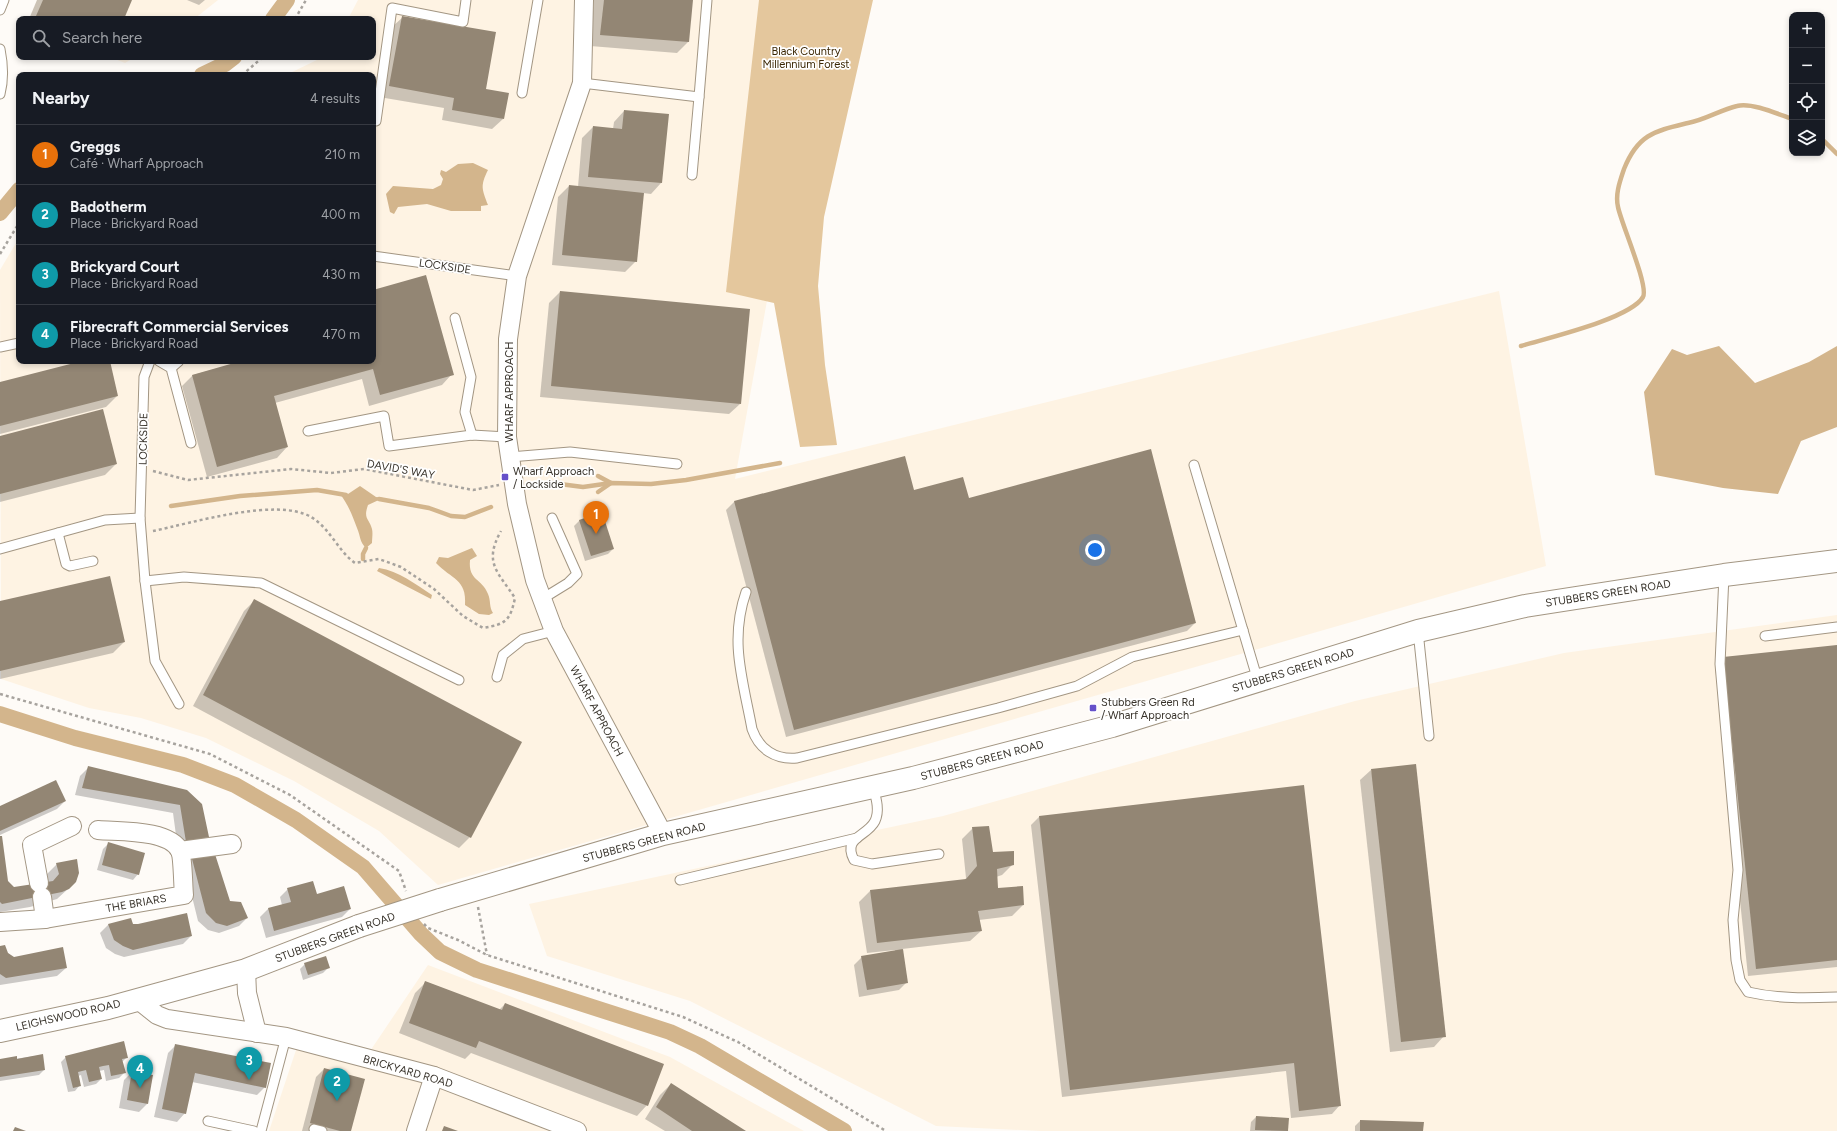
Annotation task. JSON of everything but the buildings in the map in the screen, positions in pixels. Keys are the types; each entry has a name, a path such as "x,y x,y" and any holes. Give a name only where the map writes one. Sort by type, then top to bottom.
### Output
{"street":[{"name":"WHARF APPROACH","path":"584,0 582,83 517,276 508,340 507,437 517,504 531,565 554,631 663,834"},
{"name":"STUBBERS GREEN ROAD","path":"137,999 246,970 359,926 440,900 663,834 873,787 1112,726 1418,631 1525,606 1724,575 1837,561"},
{"path":"45,919 32,845 72,826"},
{"path":"98,830 153,834 172,842 180,851 232,844"},
{"name":"THE BRIARS","path":"0,922 45,919 184,894 180,851"},
{"path":"246,970 247,992 256,1033"},
{"name":"LEIGHSWOOD ROAD","path":"0,1031 108,1008 137,999"},
{"name":"BRICKYARD ROAD","path":"137,999 156,1015 167,1019 286,1037 434,1076 577,1131"},
{"path":"416,1131 434,1076"}],"lane":[{"path":"0,10 4,0"},
{"path":"376,121 392,8 463,22 466,0"},
{"path":"522,93 538,0"},
{"path":"692,175 707,0"},
{"path":"0,49 3,83 0,94"},
{"path":"582,83 699,97"},
{"name":"LOCKSIDE","path":"376,256 517,276"},
{"path":"455,318 471,377 465,412 472,435"},
{"path":"0,347 16,344"},
{"name":"LOCKSIDE","path":"149,364 144,377 143,468 140,518 145,580 155,661 179,704"},
{"path":"164,364 171,368 191,442"},
{"path":"171,368 176,364"},
{"path":"308,431 384,416 390,446 472,435 507,437"},
{"path":"510,457 570,452 677,464"},
{"path":"1194,465 1258,681"},
{"path":"0,549 105,520 140,518"},
{"path":"542,599 568,583 577,574 552,518"},
{"path":"58,533 66,564 70,566 93,561"},
{"path":"1724,575 1720,664 1738,870 1733,920 1736,960 1740,980 1748,992 1760,995 1788,999 1837,996"},
{"path":"145,580 184,577 262,583 459,680"},
{"path":"746,592 740,614 737,650 752,729 761,746 777,757 787,759 797,758 998,708 1077,686 1132,657 1243,630"},
{"path":"1765,636 1837,627"},
{"path":"497,677 503,655 523,640 554,631"},
{"path":"1418,631 1429,736"},
{"path":"873,787 877,804 875,820 850,847 851,855 854,860 865,864 939,854"},
{"path":"680,880 857,838"},
{"path":"261,1131 286,1037"},
{"path":"208,1121 254,1131"}],"path":[{"path":"297,16 306,0"},
{"path":"246,72 260,60"},
{"path":"0,254 16,227"},
{"name":"DAVID'S WAY","path":"143,468 188,480 291,469 331,473 364,469 473,490 514,482"},
{"path":"141,534 256,510 291,510 312,518 332,536 346,557 355,563 379,559 401,567 434,589 463,616 483,628 502,625 512,614 515,598 492,563 493,544 501,531"},
{"path":"474,891 487,955"}],"shaded area":[{"path":"37,0 218,0 198,16 30,16"},
{"path":"358,0 821,0 735,479 1499,291 1546,566 438,885 379,831 294,781 206,738 141,718 89,708 1,679 0,270 16,243 16,364 376,364 376,72 292,72 317,60 376,60 376,16 350,16"},
{"path":"118,60 130,60 125,63"},
{"path":"473,163 488,170 483,188 488,205 481,206 481,211 451,211 427,204 398,207 394,214 390,212 386,194 393,186 433,189 441,185 443,179 440,174 441,170 446,172 458,164"},
{"path":"1719,346 1755,383 1809,362 1837,346 1837,427 1801,441 1778,494 1723,488 1655,475 1644,392 1672,349 1687,355"},
{"path":"360,486 376,497 383,498 368,505 366,516 372,529 372,543 366,548 361,541 350,511 340,494 348,494"},
{"path":"472,548 477,556 470,560 471,572 488,594 493,613 489,615 479,614 465,605 465,596 461,585 436,563 439,557 448,558"},
{"path":"379,568 407,578 432,595 431,599 377,571"},
{"path":"1837,615 1837,1131 1040,1131 936,1126 690,1001 547,956 529,904 943,816 1355,701 1564,653"},
{"path":"428,965 670,1057 804,1131 269,1131 299,1041 362,1063"}],"green space":[{"name":"Black Country Millennium Forest","path":"759,0 873,0 824,217 818,286 825,365 837,445 800,447 774,303 726,292"}],"waterway":[{"path":"275,16 287,0"},
{"path":"208,72 230,60"},
{"path":"1521,346 1568,333 1606,320 1635,305 1643,297 1644,291 1639,268 1620,215 1617,202 1618,188 1624,169 1629,157 1642,141 1657,132 1694,122 1743,105 1757,107 1789,118"},
{"path":"1825,142 1837,154"},
{"path":"0,213 16,194"},
{"path":"543,484 552,483 583,487 611,483 651,484 686,480 780,463"},
{"path":"598,476 611,483 598,492"},
{"path":"171,506 240,496 317,490 346,495"},
{"path":"379,499 429,508 451,516 465,517 491,507"},
{"path":"363,559 363,554 366,548"},
{"path":"0,714 75,738 183,765 235,785 296,820 363,867 421,934 440,952 477,970 670,1032 700,1046 844,1131"}],"place":[{"name":"Wharf Approach / Lockside","path":"505,477"},
{"name":"Greggs","path":"596,534"},
{"name":"Stubbers Green Rd / Wharf Approach","path":"1093,708"},
{"name":"Brickyard Court","path":"249,1080"},
{"name":"Fibrecraft Commercial Services","path":"140,1088"},
{"name":"Badotherm","path":"337,1101"}]}
